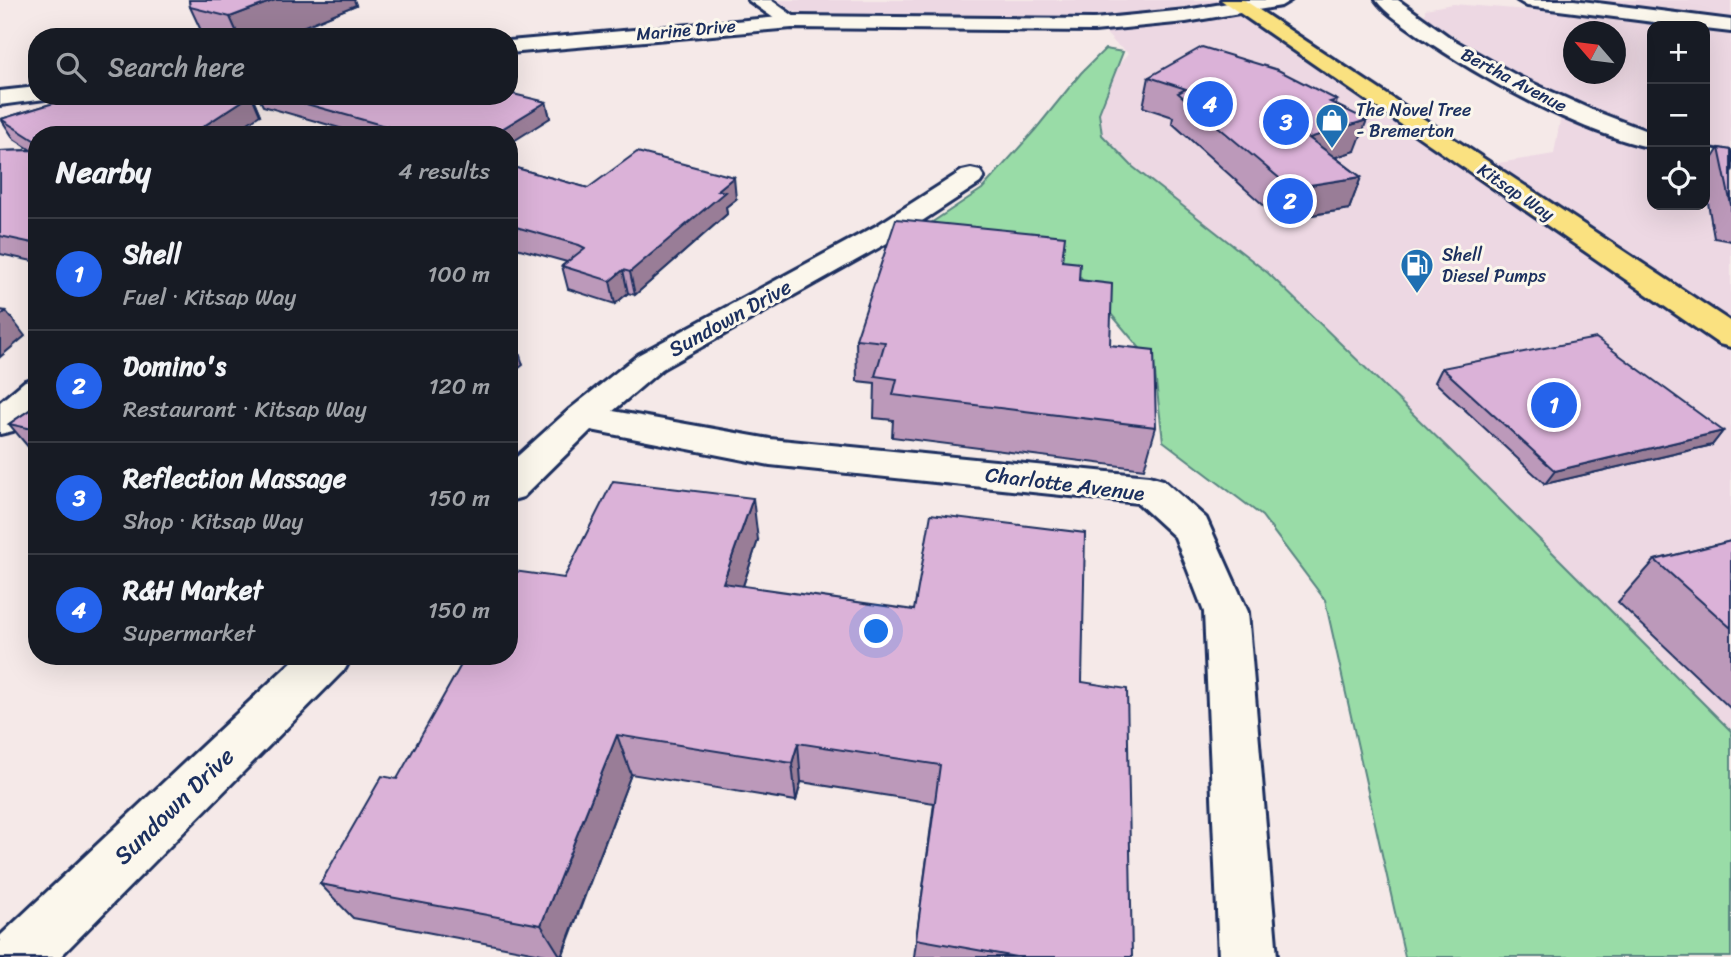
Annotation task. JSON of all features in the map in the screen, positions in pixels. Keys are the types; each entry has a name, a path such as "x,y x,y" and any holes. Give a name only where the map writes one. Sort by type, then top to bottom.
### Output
{"main road":[{"name":"Kitsap Way","path":"1236,3 1731,337"}],"street":[{"path":"758,0 792,22"},
{"name":"Marine Drive","path":"518,46 792,22 1094,25 1186,16 1236,3 1281,0"},
{"name":"Bertha Avenue","path":"1386,0 1440,40 1525,88 1576,112 1647,139"},
{"path":"1527,0 1731,26"},
{"path":"1710,157 1731,161"},
{"name":"Sundown Drive","path":"518,478 583,417 650,362 886,232 971,177"},
{"path":"0,422 28,397"},
{"name":"Charlotte Avenue","path":"583,417 770,452 1149,490 1192,529 1226,612 1248,954"},
{"name":"Sundown Drive","path":"20,957 320,665"}],"shaded area":[{"path":"773,0 1224,0 1230,5 1080,20 802,15"},
{"path":"1575,0 1731,0 1731,22 1614,5"},
{"path":"1453,4 1647,21 1647,132 1569,102 1474,49 1425,17 1425,9"},
{"path":"1240,12 1731,345 1731,731 1268,273 1133,167 1101,135 1098,113 1113,73 1128,53 1102,29"},
{"path":"1710,31 1731,33 1731,154 1710,150"},
{"path":"1562,109 1647,142 1647,210 1710,210 1710,160 1731,164 1731,331 1486,165 1554,154"}],"green space":[{"path":"1105,49 1123,52 1099,113 1102,135 1133,167 1268,273 1453,453 1731,731 1731,957 1405,957 1325,600 1262,516 1163,441 1154,365 1074,270 931,223 982,189 1081,73"}],"building":[{"path":"189,0 275,0 230,17 190,7"},
{"path":"1202,47 1278,70 1337,100 1330,102 1367,120 1309,138 1361,177 1291,188 1178,93 1186,89 1149,77"},
{"path":"518,95 546,102 507,126 385,126 310,105 518,105"},
{"path":"47,105 236,105 204,126 28,126 28,136 1,119"},
{"path":"1719,148 1731,150 1731,205"},
{"path":"28,150 28,242 0,236 0,151"},
{"path":"637,152 734,177 718,190 725,192 630,272 623,270 610,281 562,266 585,248 518,228 518,169 588,188"},
{"path":"896,219 1065,236 1062,261 1080,263 1079,280 1112,284 1110,345 1154,350 1156,427 893,395 897,379 875,376 885,342 856,339"},
{"path":"1596,338 1723,431 1555,471 1442,368"},
{"path":"28,411 28,428 9,424"},
{"path":"613,481 753,498 723,583 914,610 931,514 1085,533 1082,682 1127,689 1132,957 1016,957 916,939 940,765 798,743 792,763 617,735 541,925 320,884 382,776 397,779 461,665 518,665 518,572 564,578"},
{"path":"1731,541 1731,628 1655,560"}],"place":[{"name":"R&H Market","path":"1210,104"},
{"name":"Reflection Massage","path":"1286,122"},
{"name":"The Novel Tree - Bremerton","path":"1332,150"},
{"name":"Domino's","path":"1290,201"},
{"name":"Shell Diesel Pumps","path":"1417,295"},
{"name":"Shell","path":"1554,405"}]}
